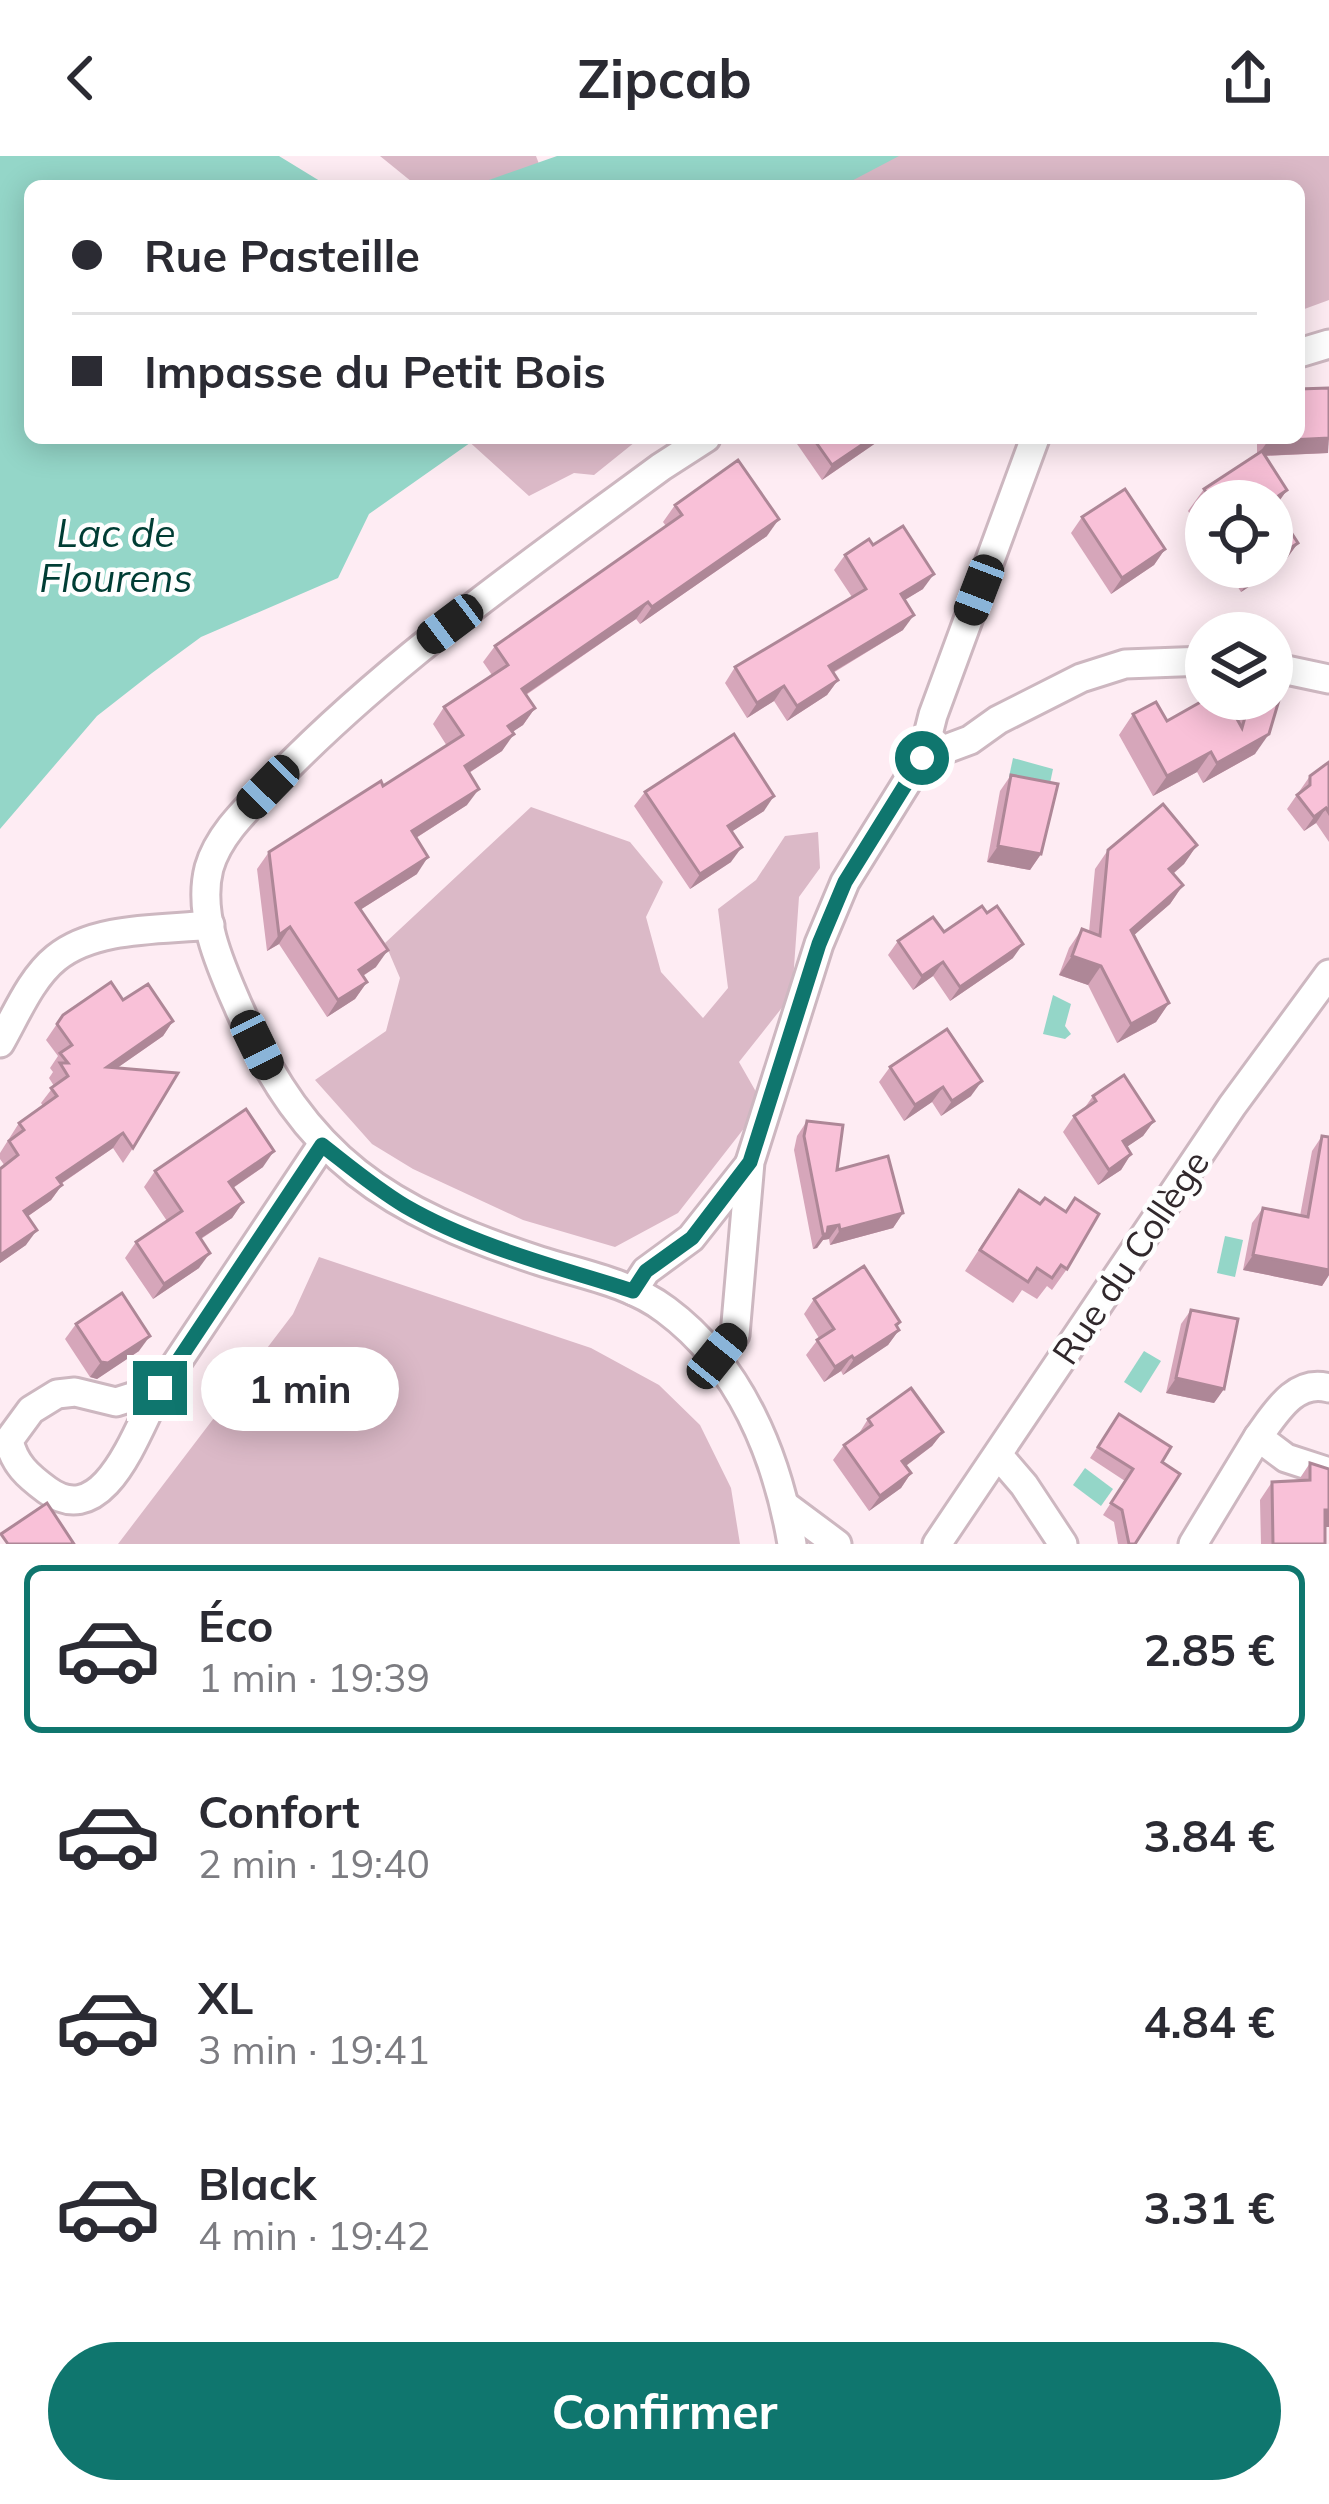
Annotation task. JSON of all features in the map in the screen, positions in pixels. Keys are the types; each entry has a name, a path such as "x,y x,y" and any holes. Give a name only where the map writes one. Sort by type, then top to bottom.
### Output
{"street":[{"path":"697,444 387,672 321,733 222,840 209,869 210,926 220,962 272,1076 322,1145 374,1186 452,1228 633,1291 663,1307 717,1356 760,1436 786,1506 792,1544"},
{"path":"717,1356 735,1335 750,1162 819,944 845,882 922,758 933,715 1033,444"},
{"path":"922,758 970,740 998,720 1081,678 1126,664 1185,662"},
{"path":"1293,671 1329,679"},
{"path":"0,1043 36,981 57,957 117,934 210,926"},
{"name":"Rue du Collège","path":"937,1544 1232,1106 1329,974"},
{"path":"160,1388 116,1402 75,1392 57,1394 19,1423 9,1440 12,1455 26,1475 55,1496 96,1496 117,1472 160,1388 322,1145"},
{"path":"633,1291 646,1271 692,1238 750,1162"},
{"path":"1193,1544 1258,1437 1294,1395 1319,1385 1329,1388"},
{"path":"1258,1437 1286,1458 1329,1472"},
{"path":"999,1456 1063,1544"},
{"path":"786,1506 837,1544"}],"shaded area":[{"path":"380,156 536,156 539,164 490,180 410,180"},
{"path":"880,156 1329,156 1329,300 1305,309 1305,180 835,180"},
{"path":"472,444 633,444 594,475 574,473 529,496"},
{"path":"531,807 630,842 663,882 646,917 661,972 703,1018 728,988 718,909 756,880 785,836 818,832 820,868 799,897 792,995 739,1062 763,1104 678,1213 615,1247 523,1220 413,1169 372,1144 315,1080 386,1031 400,978 385,943"},
{"path":"319,1257 591,1348 659,1385 700,1425 731,1488 740,1544 118,1544 293,1314"}],"water":[{"name":"Lac de Flourens","path":"0,156 279,156 318,180 24,180 24,444 468,444 369,514 338,578 201,637 97,716 0,829"},
{"path":"557,156 899,156 853,180 489,180"},
{"path":"1013,758 1053,769 1049,788 1009,777"},
{"path":"1053,995 1071,1004 1065,1026 1071,1034 1065,1039 1043,1034"},
{"path":"1225,1236 1243,1240 1235,1277 1217,1273"},
{"path":"1144,1351 1161,1361 1141,1393 1124,1382"},
{"path":"1085,1468 1113,1489 1101,1506 1073,1485"}],"building":[{"path":"1329,388 1329,438 1305,439 1305,389"},
{"path":"817,444 863,444 832,465"},
{"path":"1262,451 1281,480 1218,480"},
{"path":"738,460 779,519 522,689 535,708 508,726 514,734 465,766 479,789 412,831 428,857 356,903 388,950 359,970 367,982 338,1000 290,927 279,935 269,852 463,735 444,707 508,665 495,646 682,515 675,505"},
{"path":"1125,489 1165,549 1122,578 1082,517"},
{"path":"903,526 934,574 901,594 914,615 829,666 838,680 797,706 784,686 757,703 735,667 866,589 845,555"},
{"path":"1156,702 1167,721 1185,711 1185,720 1238,720 1242,728 1244,720 1273,720 1269,734 1217,763 1211,752 1167,776 1133,714"},
{"path":"734,734 774,796 728,826 742,847 700,874 645,792"},
{"path":"1329,762 1329,813 1326,808 1314,817 1297,795 1310,785 1310,776"},
{"path":"1011,775 1058,784 1041,854 998,846"},
{"path":"1163,804 1197,845 1169,869 1183,885 1131,930 1169,1003 1131,1024 1101,966 1072,956 1082,929 1100,936 1108,850"},
{"path":"982,906 987,913 997,906 1023,944 960,987 943,962 922,976 898,941 933,917 944,932"},
{"path":"111,982 123,1000 148,984 173,1021 107,1067 178,1073 133,1148 123,1133 57,1178 62,1185 24,1211 37,1230 0,1255 0,1169 18,1155 9,1141 24,1130 19,1123 57,1096 51,1088 68,1076 60,1063 68,1063 60,1053 72,1045 57,1024"},
{"path":"947,1029 982,1081 952,1101 943,1087 915,1105 890,1067"},
{"path":"1124,1075 1154,1121 1123,1141 1131,1154 1109,1170 1074,1116"},
{"path":"246,1109 274,1151 229,1182 243,1202 197,1233 210,1253 164,1284 136,1242 182,1211 155,1171"},
{"path":"807,1121 843,1125 837,1170 888,1156 903,1213 840,1230 839,1225 828,1227 823,1234 804,1136"},
{"path":"1322,1136 1329,1137 1329,1270 1253,1255 1263,1208 1308,1217"},
{"path":"1019,1190 1040,1204 1045,1198 1066,1212 1075,1198 1099,1214 1067,1269 1061,1265 1052,1278 1037,1268 1028,1282 980,1250"},
{"path":"864,1266 900,1322 899,1330 835,1367 817,1340 834,1329 814,1299"},
{"path":"122,1293 150,1336 108,1363 101,1362 76,1324"},
{"path":"1191,1310 1238,1319 1224,1389 1176,1378"},
{"path":"911,1388 943,1432 902,1461 911,1473 880,1496 844,1445 872,1425 868,1419"},
{"path":"1119,1414 1171,1447 1162,1462 1180,1474 1135,1544 1129,1544 1122,1510 1111,1503 1133,1469 1098,1447"},
{"path":"1310,1463 1329,1469 1325,1544 1273,1544 1272,1482 1310,1480"},
{"path":"47,1503 74,1544 8,1544 1,1534"}],"route":[{"path":"160,1388 322,1145 408,1208 510,1251 633,1291 646,1271 692,1238 750,1162 819,944 845,882 922,758"}]}
